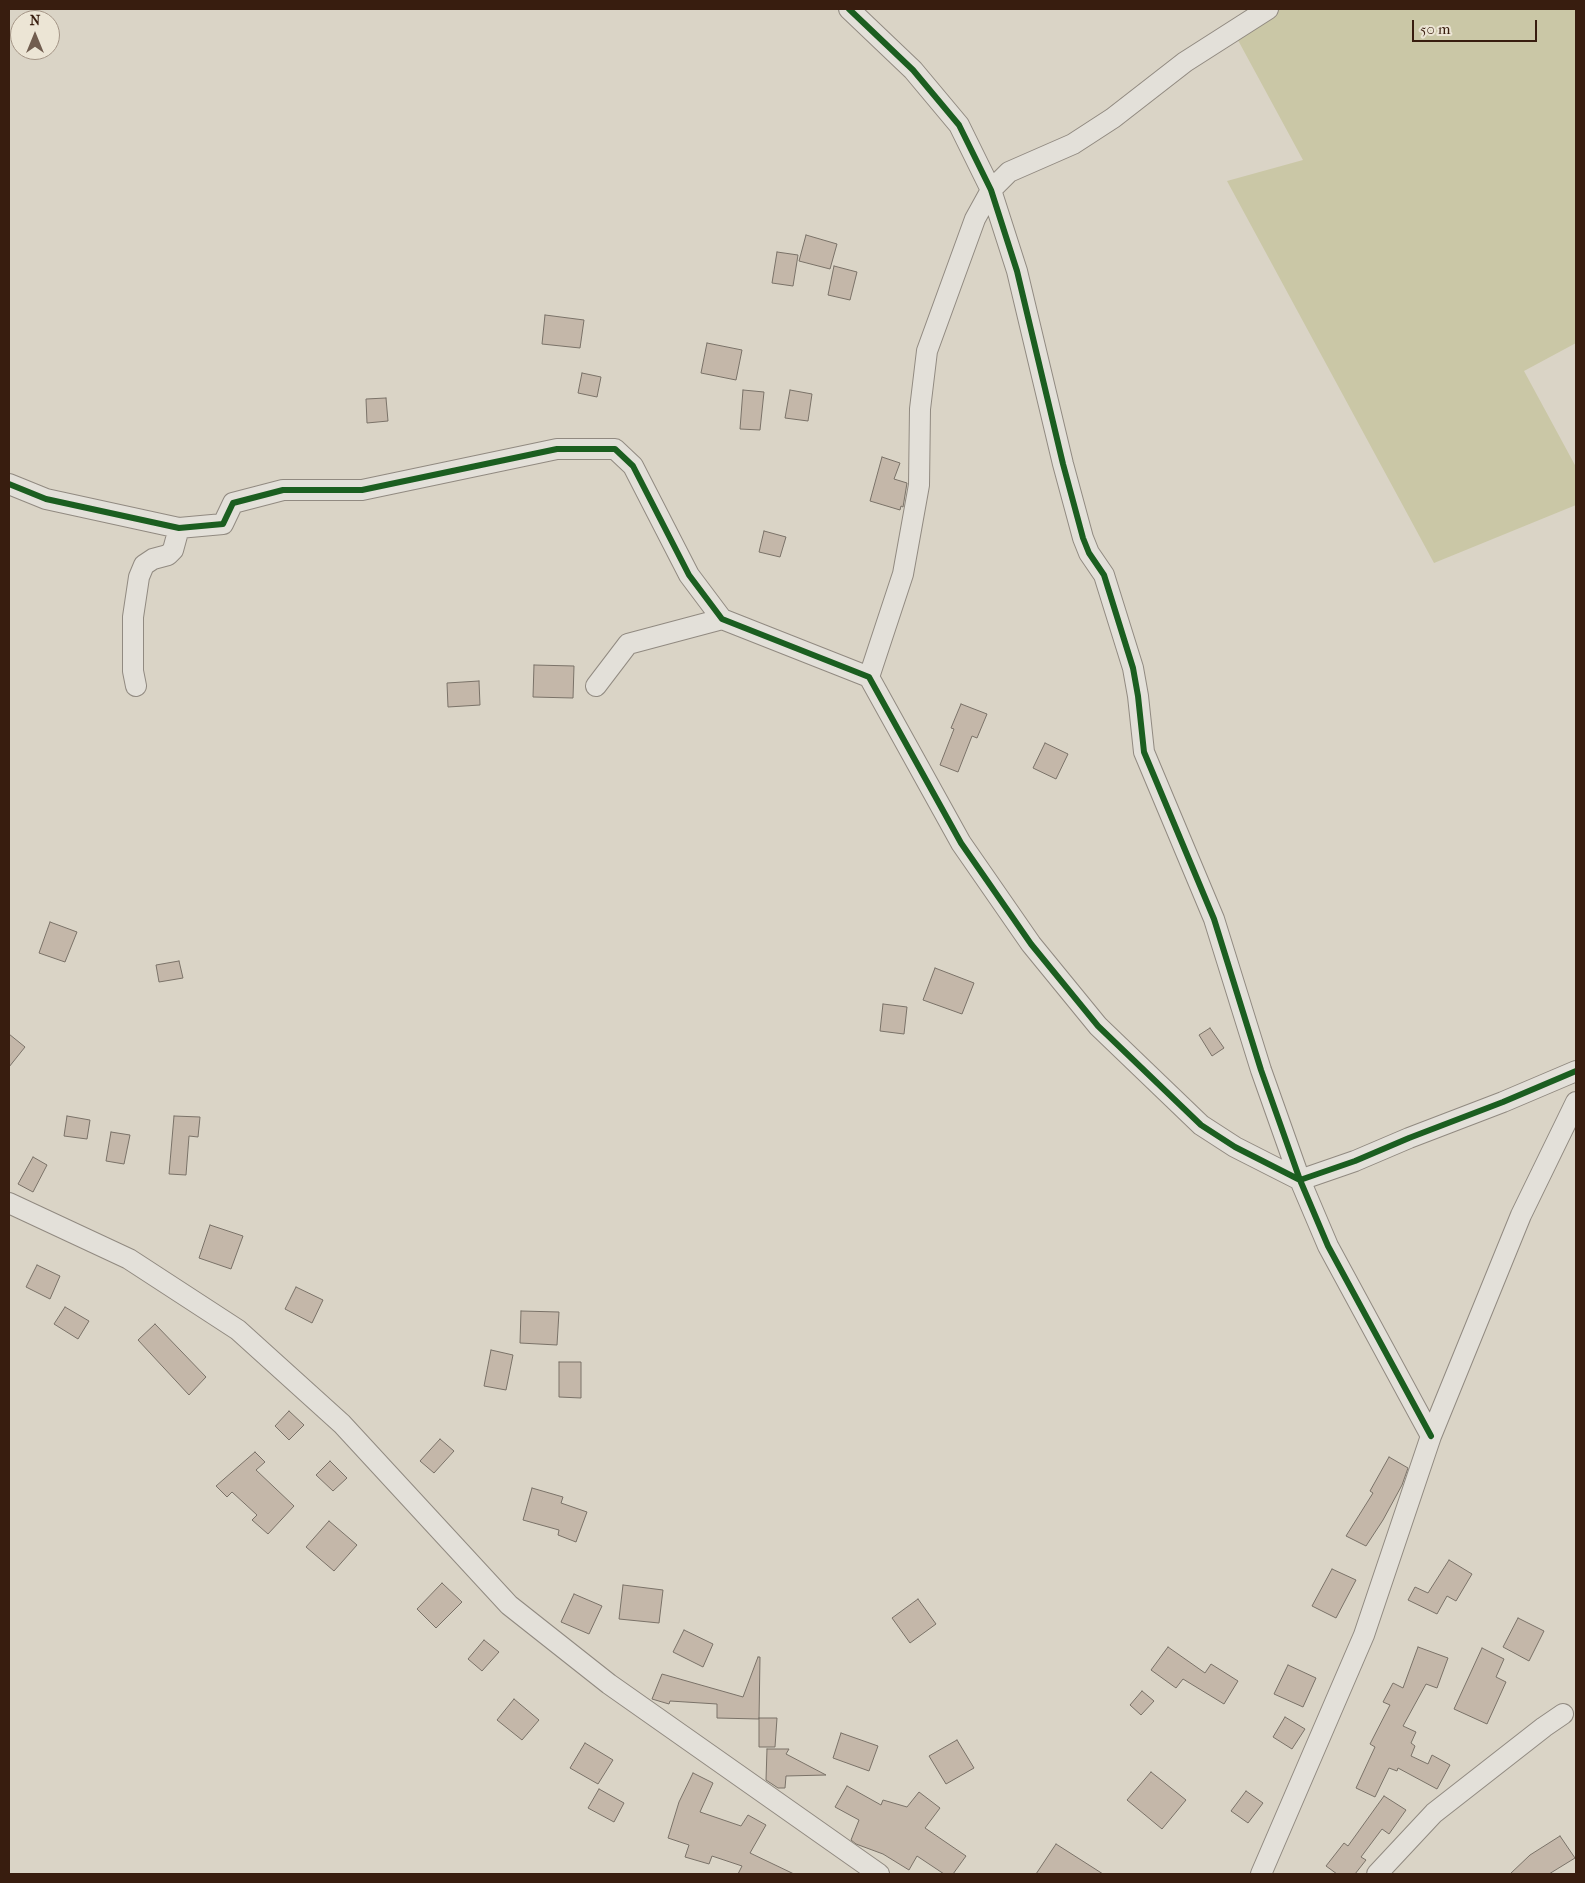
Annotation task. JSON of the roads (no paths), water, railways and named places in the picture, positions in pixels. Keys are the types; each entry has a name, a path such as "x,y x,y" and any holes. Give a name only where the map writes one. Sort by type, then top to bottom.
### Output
{"street":[{"path":"849,9 913,70 959,125 991,190 1017,271 1063,464 1083,538 1089,553 1104,575 1133,668 1144,752 1214,919 1261,1070 1300,1180 1328,1246 1431,1436"},
{"path":"869,677 904,574 919,485 920,409 927,351 975,219 991,190 1009,172 1073,144 1113,118 1185,62 1268,9"},
{"path":"981,170 1009,172"},
{"path":"9,484 46,499 179,528 223,524 233,503 283,490 362,490 557,449 615,449 633,466 689,575 722,619 869,677 961,843 1031,944 1098,1026 1201,1125 1235,1147 1300,1180 1355,1161 1576,1072"},
{"path":"136,686 133,671 133,617 139,577 144,565 153,559 168,555 173,550 179,528"},
{"path":"596,686 628,644 722,619"},
{"path":"1261,1874 1364,1635 1431,1436 1521,1215 1576,1102"},
{"path":"9,1203 129,1259 238,1330 342,1424 510,1605 609,1684 879,1874"},
{"path":"1377,1874 1434,1814 1544,1726 1563,1714"}]}
